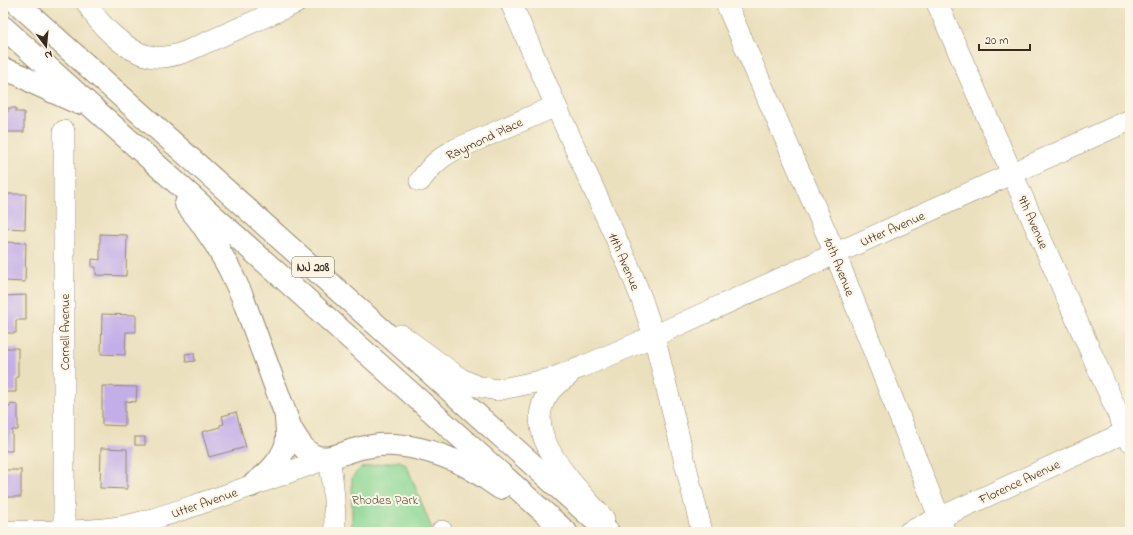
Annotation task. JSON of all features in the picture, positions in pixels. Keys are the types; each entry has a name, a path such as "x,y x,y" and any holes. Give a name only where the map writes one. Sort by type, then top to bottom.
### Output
{"highway":[{"name":"NJ 208","path":"18,3 608,532"},
{"name":"NJ 208","path":"3,27 564,532"},
{"path":"3,69 20,75 36,84 98,112"},
{"path":"144,153 199,220 230,268 242,296 291,429 303,447 310,454 318,457 329,458 353,450 376,445 398,445 445,456 464,465 485,478 564,532"},
{"path":"251,486 272,469 280,457 286,444 286,416"}],"street":[{"path":"87,3 102,24 114,36 128,47 149,57 173,56 185,52 296,3"},
{"name":"11th Avenue","path":"511,3 629,267 642,300 654,336 702,532"},
{"name":"10th Avenue","path":"726,3 836,253 942,525"},
{"name":"9th Avenue","path":"938,3 1012,173 1129,434"},
{"name":"Raymond Place","path":"420,181 429,168 441,157 456,149 556,106"},
{"name":"Utter Avenue","path":"582,367 654,336 1130,120"},
{"name":"Cornell Avenue","path":"64,131 64,532"},
{"path":"313,268 447,370 476,386 497,390 511,388 550,379 582,367"},
{"path":"582,367 560,381 548,395 542,406 540,422 543,436 549,451 616,532"},
{"name":"Florence Avenue","path":"908,532 942,525 1129,434"},
{"path":"329,458 335,498 335,532"},
{"name":"Utter Avenue","path":"3,531 64,532 123,526 152,520 329,458"}],"green space":[{"name":"Rhodes Park","path":"400,461 407,466 433,532 352,532 352,477 361,468"}],"building":[{"path":"8,108 16,108 16,112 24,112 24,132 3,132 3,112 8,112"},
{"path":"3,194 26,194 25,229 4,228 3,232"},
{"path":"100,234 127,235 126,276 96,275 96,267 92,267 92,259 100,260"},
{"path":"3,242 26,243 25,282 3,281"},
{"path":"26,295 26,320 16,320 16,333 3,333 3,296"},
{"path":"102,314 136,315 136,332 126,332 125,355 101,354"},
{"path":"3,348 18,348 18,377 16,377 16,392 3,392"},
{"path":"194,353 195,361 186,362 185,354"},
{"path":"102,386 137,387 136,402 125,401 125,426 102,425"},
{"path":"3,404 6,404 6,407 10,407 10,404 18,405 18,430 12,430 12,451 3,451"},
{"path":"236,412 246,447 209,457 202,432 220,427 220,425 224,424 222,416"},
{"path":"135,437 145,437 145,445 135,445"},
{"path":"101,448 127,449 127,489 100,488"},
{"path":"3,470 21,470 21,497 3,497"}]}
